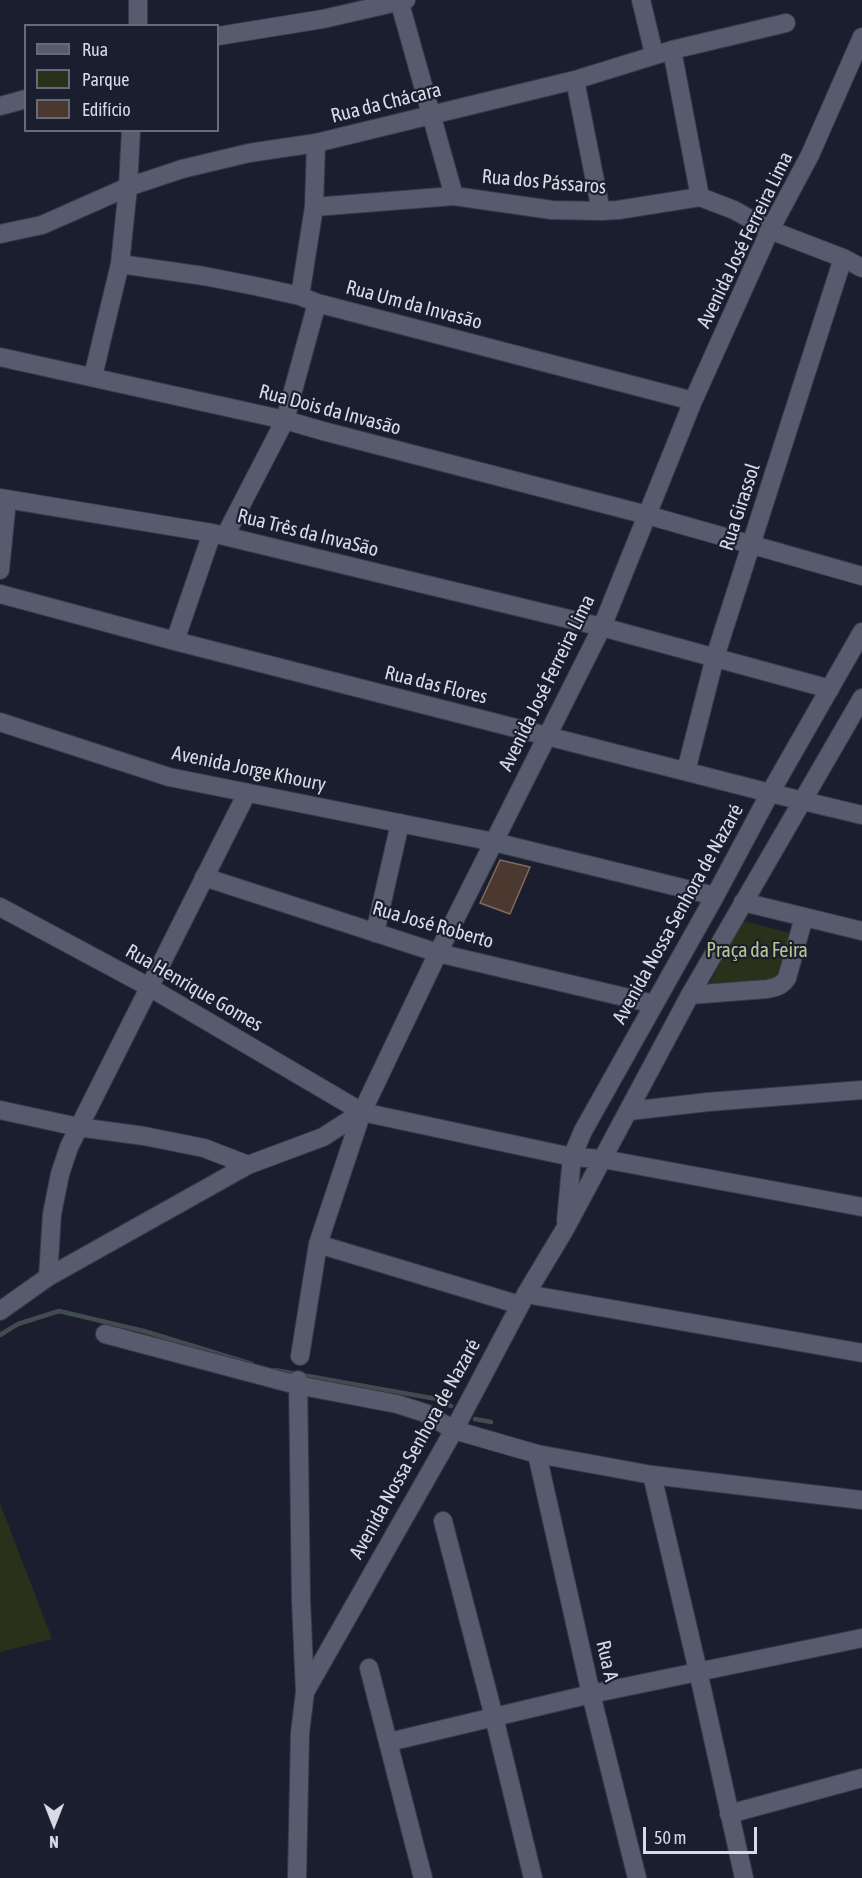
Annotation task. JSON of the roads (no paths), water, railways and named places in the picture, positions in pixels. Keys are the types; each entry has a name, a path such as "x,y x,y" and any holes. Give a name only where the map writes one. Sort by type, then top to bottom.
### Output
{"street":[{"path":"138,0 138,24"},
{"path":"641,0 663,52 700,197"},
{"path":"219,36 323,19 402,1 454,196"},
{"name":"Rua da Chácara","path":"0,234 42,225 129,187 182,169 238,156 316,143 432,115 575,80 663,52 786,23"},
{"name":"Avenida José Ferreira Lima","path":"300,1356 318,1244 362,1112 438,953 602,627 693,401 770,230 810,155 862,37"},
{"path":"575,80 602,211"},
{"path":"0,106 24,100"},
{"path":"93,376 120,264 129,187 131,132"},
{"path":"300,296 314,207 316,143"},
{"name":"Rua dos Pássaros","path":"314,207 454,196 552,210 602,211 700,197 734,210 770,230 843,258 862,268"},
{"name":"Rua Girassol","path":"686,771 715,657 843,258"},
{"name":"Rua Um da Invasão","path":"120,264 204,276 300,296 317,303 693,401"},
{"path":"175,641 219,534 285,420 317,303"},
{"name":"Rua Dois da Invasão","path":"0,357 285,420 647,515 862,576"},
{"path":"0,570 3,499"},
{"name":"Rua Três da InvaSão","path":"3,499 219,534 602,627 830,689"},
{"name":"Rua das Flores","path":"0,594 175,641 862,815"},
{"name":"Avenida Nossa Senhora de Nazaré","path":"565,1229 572,1157 583,1131 862,632"},
{"name":"Avenida Nossa Senhora de Nazaré","path":"305,1692 454,1430 523,1299 565,1229 690,995 862,698"},
{"name":"Avenida Jorge Khoury","path":"0,722 169,777 494,842 715,896"},
{"path":"48,1277 52,1214 60,1174 78,1127 247,792"},
{"path":"375,933 400,823"},
{"name":"Rua José Roberto","path":"204,877 438,953 654,1004"},
{"path":"743,902 862,931"},
{"name":"Rua Henrique Gomes","path":"0,907 149,987 362,1112 572,1157 603,1159 862,1207"},
{"path":"690,995 778,987 787,978 804,916"},
{"path":"629,1111 708,1102 862,1090"},
{"path":"0,1110 78,1127 204,1148 248,1165"},
{"path":"4,1305 48,1277 248,1165 323,1137 362,1112"},
{"path":"318,1244 523,1299 862,1353"},
{"path":"105,1334 297,1383 397,1404 425,1413 454,1430 537,1454 652,1475 862,1500"},
{"path":"297,1383 305,1692 300,1733 297,1878"},
{"name":"Rua A","path":"537,1454 591,1694 637,1878"},
{"path":"652,1475 744,1878"},
{"path":"443,1521 533,1878"},
{"path":"389,1742 591,1694 862,1638"},
{"path":"369,1668 423,1878"},
{"path":"729,1814 862,1778"}],"waterway":[{"path":"0,1335 18,1324 59,1311 144,1331 252,1364"},
{"path":"274,1370 437,1399 451,1406"},
{"path":"475,1419 491,1422"}],"park label":[{"name":"Praça da Feira","path":"757,951"}]}
